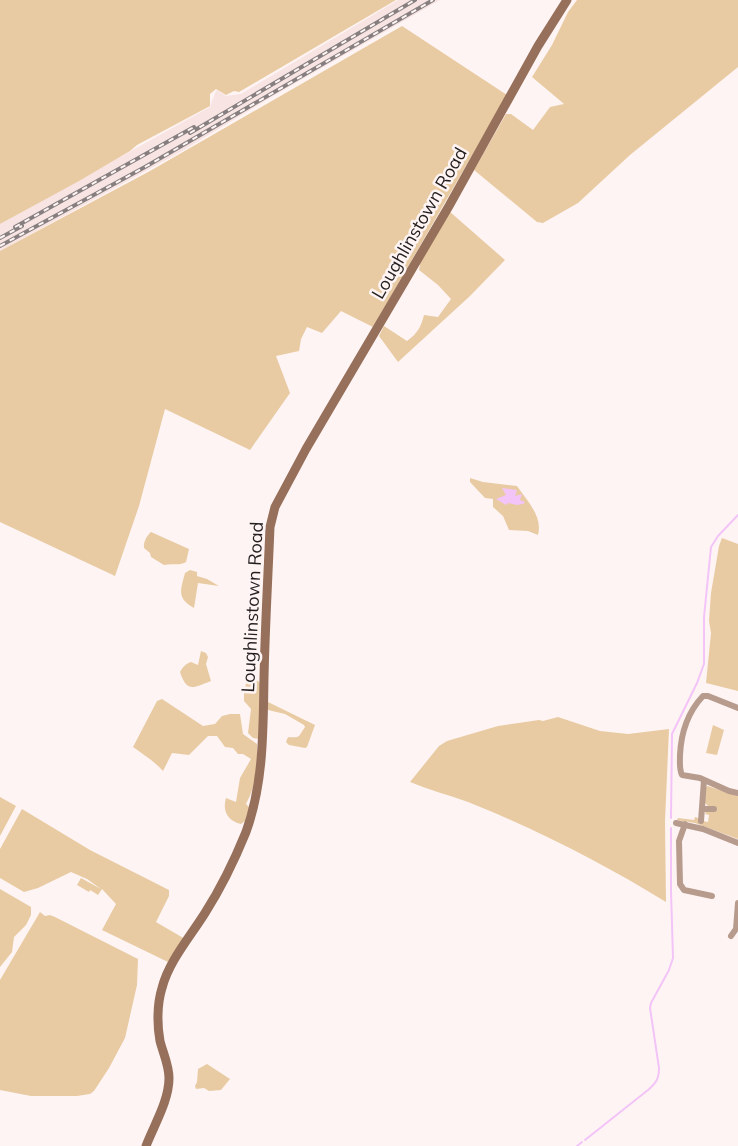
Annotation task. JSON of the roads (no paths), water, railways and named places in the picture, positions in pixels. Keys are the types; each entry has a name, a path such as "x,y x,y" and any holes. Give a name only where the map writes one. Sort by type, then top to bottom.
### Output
{"street":[{"name":"Loughlinstown Road","path":"146,1146 169,1083 168,1066 159,1033 162,985 177,957 211,904 242,842 259,782 263,756 264,668 270,527 275,507 306,449 449,206 538,46 567,0"},
{"path":"738,708 708,696 703,696 690,715 683,731 680,763 680,773 682,775 704,780 738,793"},
{"path":"701,821 704,780"},
{"path":"702,809 714,809"},
{"path":"676,823 702,829 738,843"},
{"path":"685,824 679,841 680,884 684,890 712,896"},
{"path":"732,936 737,930 738,908"}],"waterway":[{"path":"671,818 672,734 697,683 704,664 704,617 711,547 718,536 738,515"},
{"path":"585,1140 648,1090 658,1078 659,1068 650,1008 673,958 671,828"},
{"path":"577,1146 582,1142"}],"railway":[{"path":"190,133 415,0"},
{"path":"0,246 145,167 433,0"},
{"path":"15,227 194,127"},
{"path":"0,238 22,226"}]}
